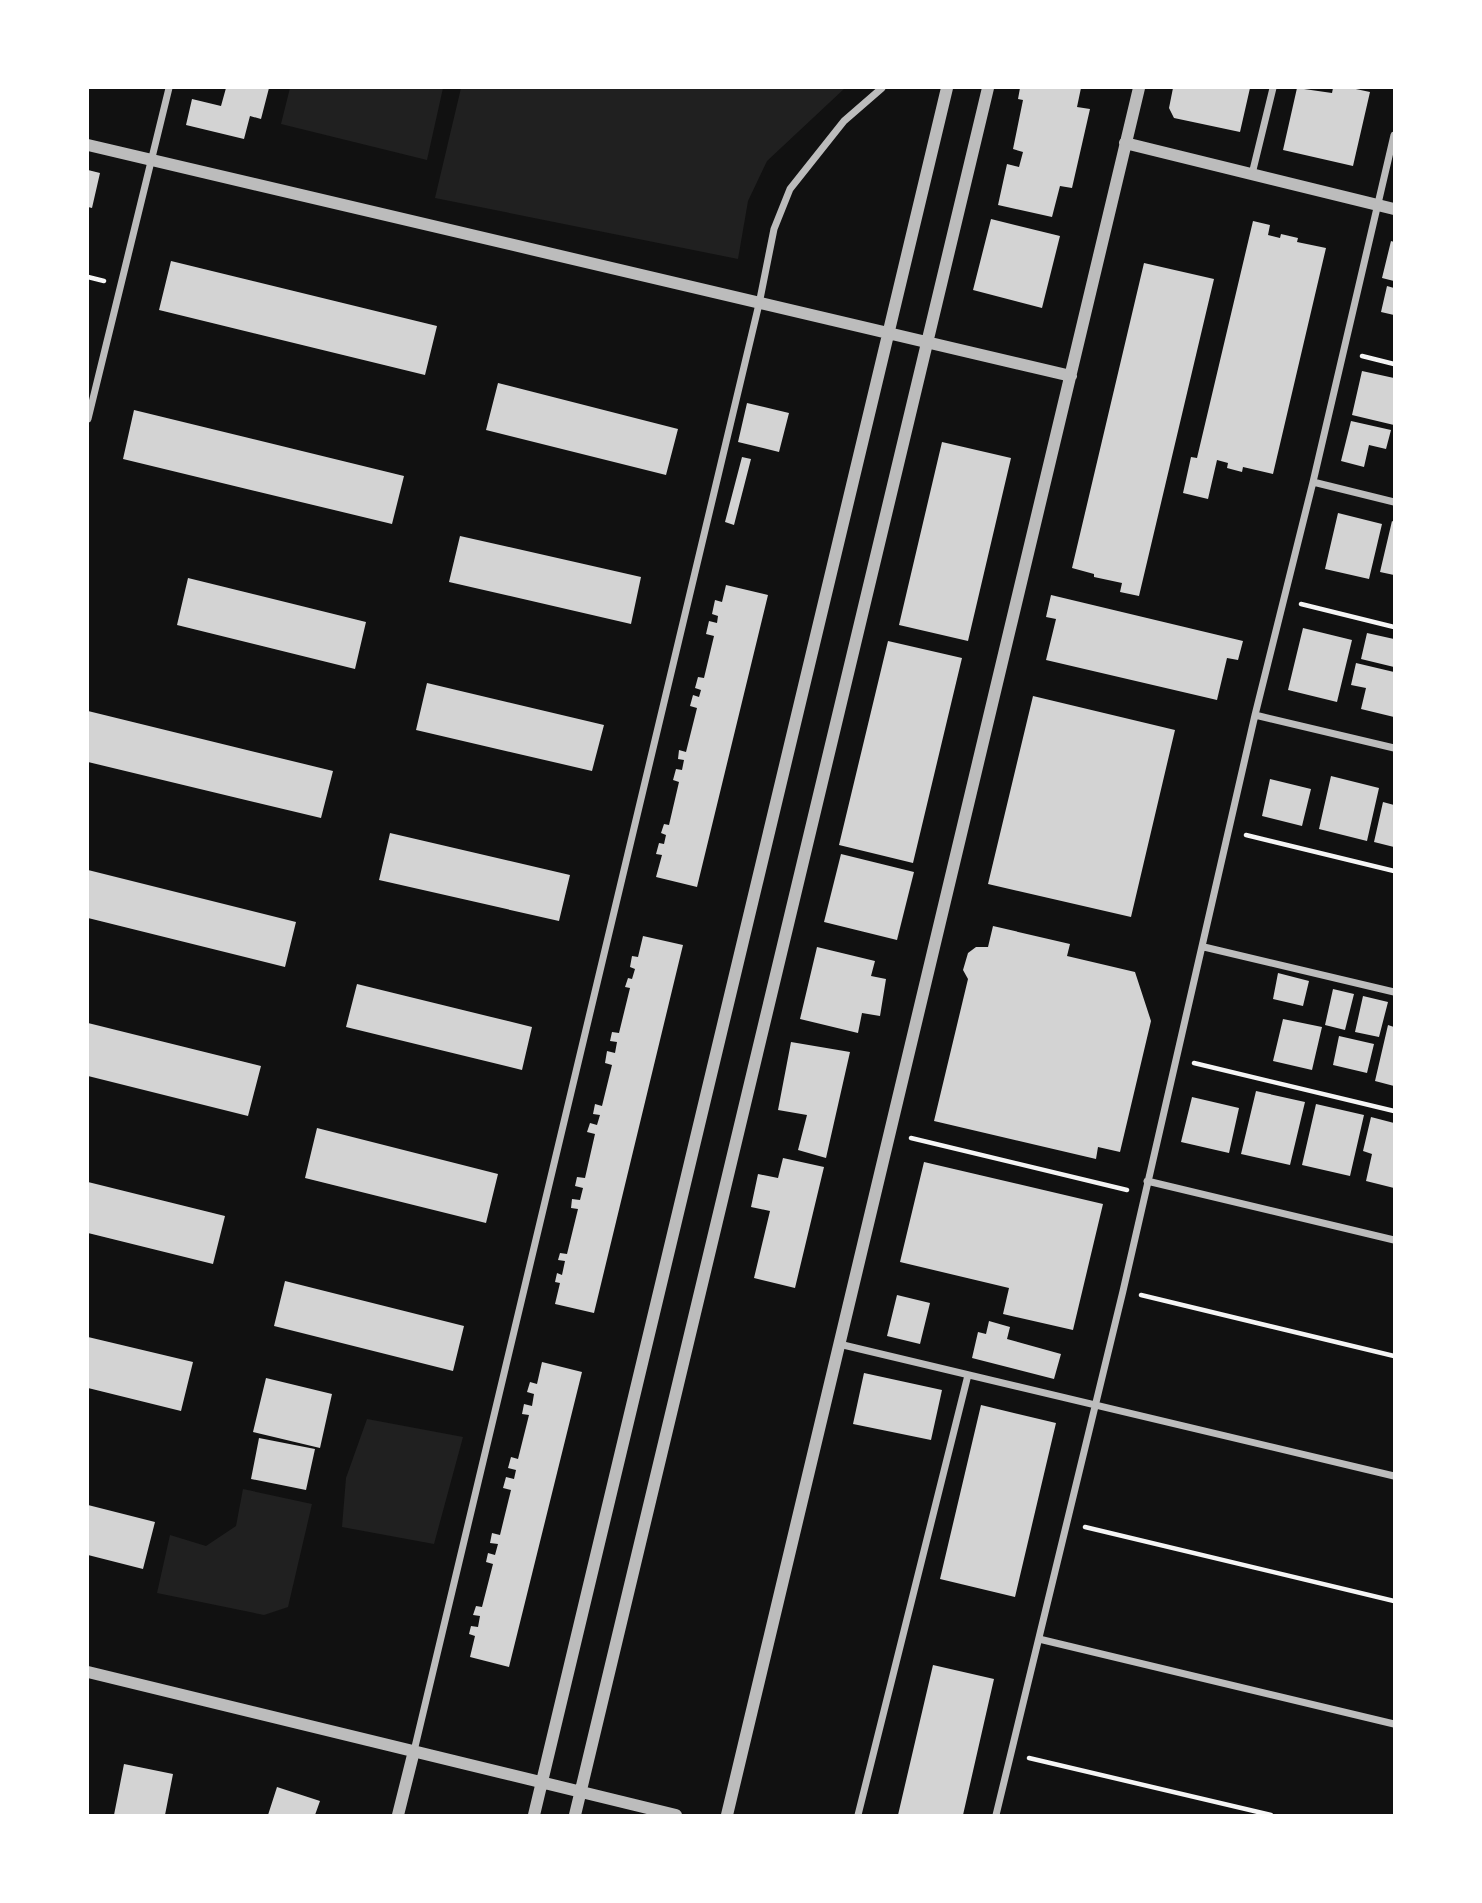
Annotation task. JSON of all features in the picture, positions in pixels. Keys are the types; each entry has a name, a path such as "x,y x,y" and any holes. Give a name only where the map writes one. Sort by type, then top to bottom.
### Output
{"street":[{"path":"88,419 89,406 169,88"},
{"path":"398,1815 759,304 774,229 790,189 844,121 882,88"},
{"path":"534,1815 947,88"},
{"path":"575,1815 988,88"},
{"path":"727,1815 1139,88"},
{"path":"1252,174 1273,88"},
{"path":"996,1815 1123,1291 1204,947 1255,715 1395,135"},
{"path":"1125,143 1395,209"},
{"path":"88,145 1071,376"},
{"path":"1313,482 1395,502"},
{"path":"1255,715 1395,748"},
{"path":"1204,947 1395,992"},
{"path":"1147,1181 1395,1240"},
{"path":"839,1344 1395,1476"},
{"path":"858,1815 968,1375"},
{"path":"1039,1639 1395,1724"},
{"path":"88,1672 676,1815"}],"path":[{"path":"1344,352 1395,364"},
{"path":"1283,600 1395,627"},
{"path":"1228,831 1395,871"},
{"path":"1176,1059 1395,1111"},
{"path":"890,1133 1144,1194"},
{"path":"1123,1291 1395,1356"},
{"path":"1067,1523 1395,1601"},
{"path":"1011,1754 1271,1815"}],"shaded area":[{"path":"290,88 443,88 427,160 281,124"},
{"path":"461,88 845,88 767,161 748,201 738,259 435,198"},
{"path":"367,1419 463,1437 434,1544 342,1527 346,1478"},
{"path":"243,1489 312,1504 288,1607 264,1615 157,1593 170,1535 206,1546 236,1526"}],"building":[{"path":"226,88 269,88 261,119 250,116 244,139 186,125 192,99 221,106"},
{"path":"1020,88 1081,88 1077,107 1090,109 1072,188 1060,186 1052,217 998,205 1007,164 1019,167 1023,152 1013,149 1023,100 1018,99"},
{"path":"1173,88 1250,88 1240,132 1174,118 1169,108"},
{"path":"1297,88 1332,93 1333,88 1370,92 1353,166 1283,150"},
{"path":"88,170 100,173 92,208 88,207"},
{"path":"991,219 1060,236 1042,308 973,290"},
{"path":"1253,221 1270,225 1268,235 1280,238 1281,234 1298,238 1297,242 1326,248 1273,474 1243,467 1242,472 1227,468 1228,463 1217,460 1208,499 1183,493 1191,457 1197,458"},
{"path":"1391,241 1394,242 1394,281 1382,278"},
{"path":"171,261 437,326 425,375 159,310"},
{"path":"1144,263 1214,279 1139,596 1120,592 1122,583 1094,577 1094,574 1072,568"},
{"path":"1387,286 1394,288 1394,315 1381,312"},
{"path":"1362,371 1394,378 1394,425 1352,415"},
{"path":"498,383 678,429 666,475 486,430"},
{"path":"747,403 789,413 779,452 738,442"},
{"path":"134,410 404,476 392,524 123,459"},
{"path":"1351,421 1391,430 1386,449 1369,445 1364,467 1341,461"},
{"path":"942,442 1011,458 968,641 899,625"},
{"path":"742,457 751,459 734,525 725,522"},
{"path":"1338,513 1382,524 1369,579 1325,569"},
{"path":"1392,521 1394,522 1394,575 1380,572"},
{"path":"460,536 641,577 631,624 449,582"},
{"path":"188,578 366,622 355,669 177,625"},
{"path":"726,585 768,595 697,887 656,877 662,855 656,854 659,843 664,844 666,835 661,833 664,824 669,825 679,782 673,780 676,769 682,770 684,760 678,759 679,750 686,752 697,708 690,706 693,695 699,697 701,690 695,688 698,677 704,678 714,636 706,634 709,621 717,623 718,616 712,614 715,600 722,602"},
{"path":"1051,595 1243,641 1238,660 1227,658 1217,700 1046,660 1056,619 1046,617"},
{"path":"1303,628 1352,640 1337,702 1288,690"},
{"path":"1367,633 1394,639 1394,667 1361,659"},
{"path":"888,641 962,658 913,863 839,845"},
{"path":"1356,663 1394,672 1394,717 1361,709 1366,688 1351,685"},
{"path":"427,683 604,725 592,771 416,730"},
{"path":"1033,696 1175,730 1131,917 988,884"},
{"path":"88,711 333,771 321,818 88,762"},
{"path":"1331,776 1379,788 1367,841 1319,829"},
{"path":"1270,779 1311,789 1302,826 1262,816"},
{"path":"1383,802 1394,805 1394,847 1374,842"},
{"path":"390,833 570,875 559,921 379,880"},
{"path":"841,854 914,872 897,940 824,922"},
{"path":"88,870 296,922 285,967 88,918"},
{"path":"993,926 1070,944 1067,956 1135,972 1151,1021 1120,1152 1098,1147 1096,1159 934,1121 968,979 963,970 968,953 976,947 988,947"},
{"path":"643,936 683,945 594,1313 555,1304 560,1283 555,1282 557,1273 562,1275 565,1261 558,1260 560,1253 567,1254 578,1209 571,1208 572,1199 580,1200 583,1188 575,1186 577,1177 585,1178 595,1134 587,1132 590,1123 597,1125 600,1115 593,1114 595,1104 602,1106 612,1065 605,1063 607,1051 615,1053 617,1042 610,1041 612,1032 619,1033 630,988 625,987 628,978 632,979 635,969 630,967 632,956 638,957"},
{"path":"817,947 875,961 871,976 886,979 880,1016 862,1013 858,1033 800,1019"},
{"path":"1278,973 1309,981 1303,1006 1273,999"},
{"path":"357,984 532,1027 522,1070 346,1027"},
{"path":"1333,989 1354,994 1345,1030 1325,1025"},
{"path":"1363,996 1388,1002 1379,1037 1355,1032"},
{"path":"1283,1019 1322,1027 1312,1070 1273,1061"},
{"path":"88,1023 261,1066 248,1116 88,1076"},
{"path":"1388,1025 1394,1027 1394,1086 1375,1081"},
{"path":"1339,1036 1374,1044 1367,1073 1333,1065"},
{"path":"791,1042 850,1052 826,1158 798,1150 807,1115 778,1110"},
{"path":"1256,1091 1305,1102 1290,1165 1241,1154"},
{"path":"1192,1097 1239,1108 1229,1153 1181,1142"},
{"path":"1316,1104 1364,1115 1350,1176 1302,1165"},
{"path":"1371,1117 1394,1123 1394,1188 1366,1181 1372,1154 1363,1151"},
{"path":"317,1128 498,1174 486,1223 305,1178"},
{"path":"783,1158 824,1167 795,1288 754,1278 770,1211 751,1207 758,1174 778,1178"},
{"path":"924,1162 1103,1204 1073,1330 1003,1314 1009,1288 900,1262"},
{"path":"88,1182 225,1216 213,1264 88,1233"},
{"path":"285,1281 464,1326 453,1371 274,1326"},
{"path":"897,1295 930,1303 920,1344 887,1336"},
{"path":"989,1321 1010,1327 1007,1339 1061,1354 1054,1379 972,1358 978,1332 986,1334"},
{"path":"88,1337 193,1362 181,1411 88,1388"},
{"path":"542,1362 582,1372 509,1667 470,1657 475,1636 469,1634 471,1626 478,1627 480,1616 473,1615 476,1606 482,1607 493,1564 486,1562 488,1553 495,1555 498,1544 490,1543 492,1533 500,1535 511,1490 503,1488 506,1477 514,1479 516,1470 508,1468 511,1457 518,1459 529,1415 522,1414 524,1404 532,1406 534,1394 527,1392 530,1382 537,1384"},
{"path":"864,1373 942,1390 931,1440 853,1424"},
{"path":"266,1378 332,1394 320,1448 253,1432"},
{"path":"981,1405 1056,1423 1015,1597 940,1579"},
{"path":"259,1438 315,1449 306,1490 251,1479"},
{"path":"88,1505 155,1522 143,1569 88,1555"},
{"path":"933,1665 994,1679 963,1815 898,1815"},
{"path":"124,1764 173,1774 165,1815 114,1815"},
{"path":"277,1787 320,1801 315,1815 268,1815"}]}
